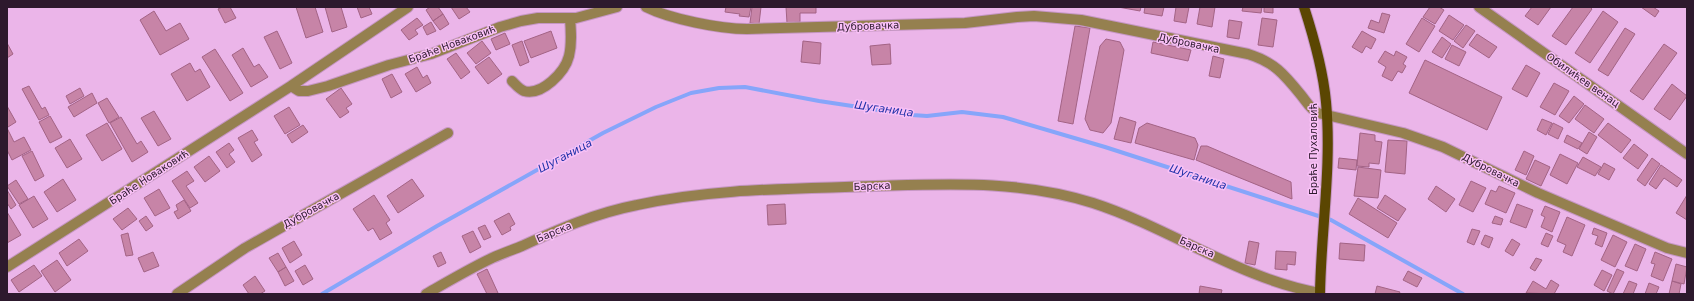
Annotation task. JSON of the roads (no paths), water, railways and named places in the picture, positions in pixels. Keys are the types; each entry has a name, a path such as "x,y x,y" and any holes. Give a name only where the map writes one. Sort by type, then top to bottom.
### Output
{"main road":[{"name":"Браће Пухаловић","path":"1304,7 1316,43 1321,64 1327,115 1325,206 1320,293"}],"street":[{"name":"Браће Новаковић","path":"7,267 291,86 408,7"},
{"name":"Браће Новаковић","path":"291,86 299,91 308,91 328,86 375,70 431,54 500,27 521,21 538,18 570,18 589,16 617,7"},
{"name":"Дубровачка","path":"646,7 670,15 728,29 747,30 966,23 1034,16 1080,20 1260,58 1275,66 1314,111 1403,133 1443,147 1538,193 1667,248 1687,254"},
{"name":"Обилићев венац","path":"1479,7 1687,154"},
{"path":"512,81 520,89 532,92 550,83 560,75 565,67 571,45 570,18"},
{"name":"Дубровачка","path":"177,294 245,248 448,133"},
{"name":"Барска","path":"426,294 492,258 552,231 589,218 634,205 684,197 754,191 959,183 1022,188 1094,203 1135,219 1262,277 1296,288 1320,293"}],"waterway":[{"name":"Шуганица","path":"322,294 437,226 603,133 656,107 691,93 719,88 745,87 819,101 912,115 927,116 962,112 1003,117 1105,147 1331,220 1463,294"}]}
